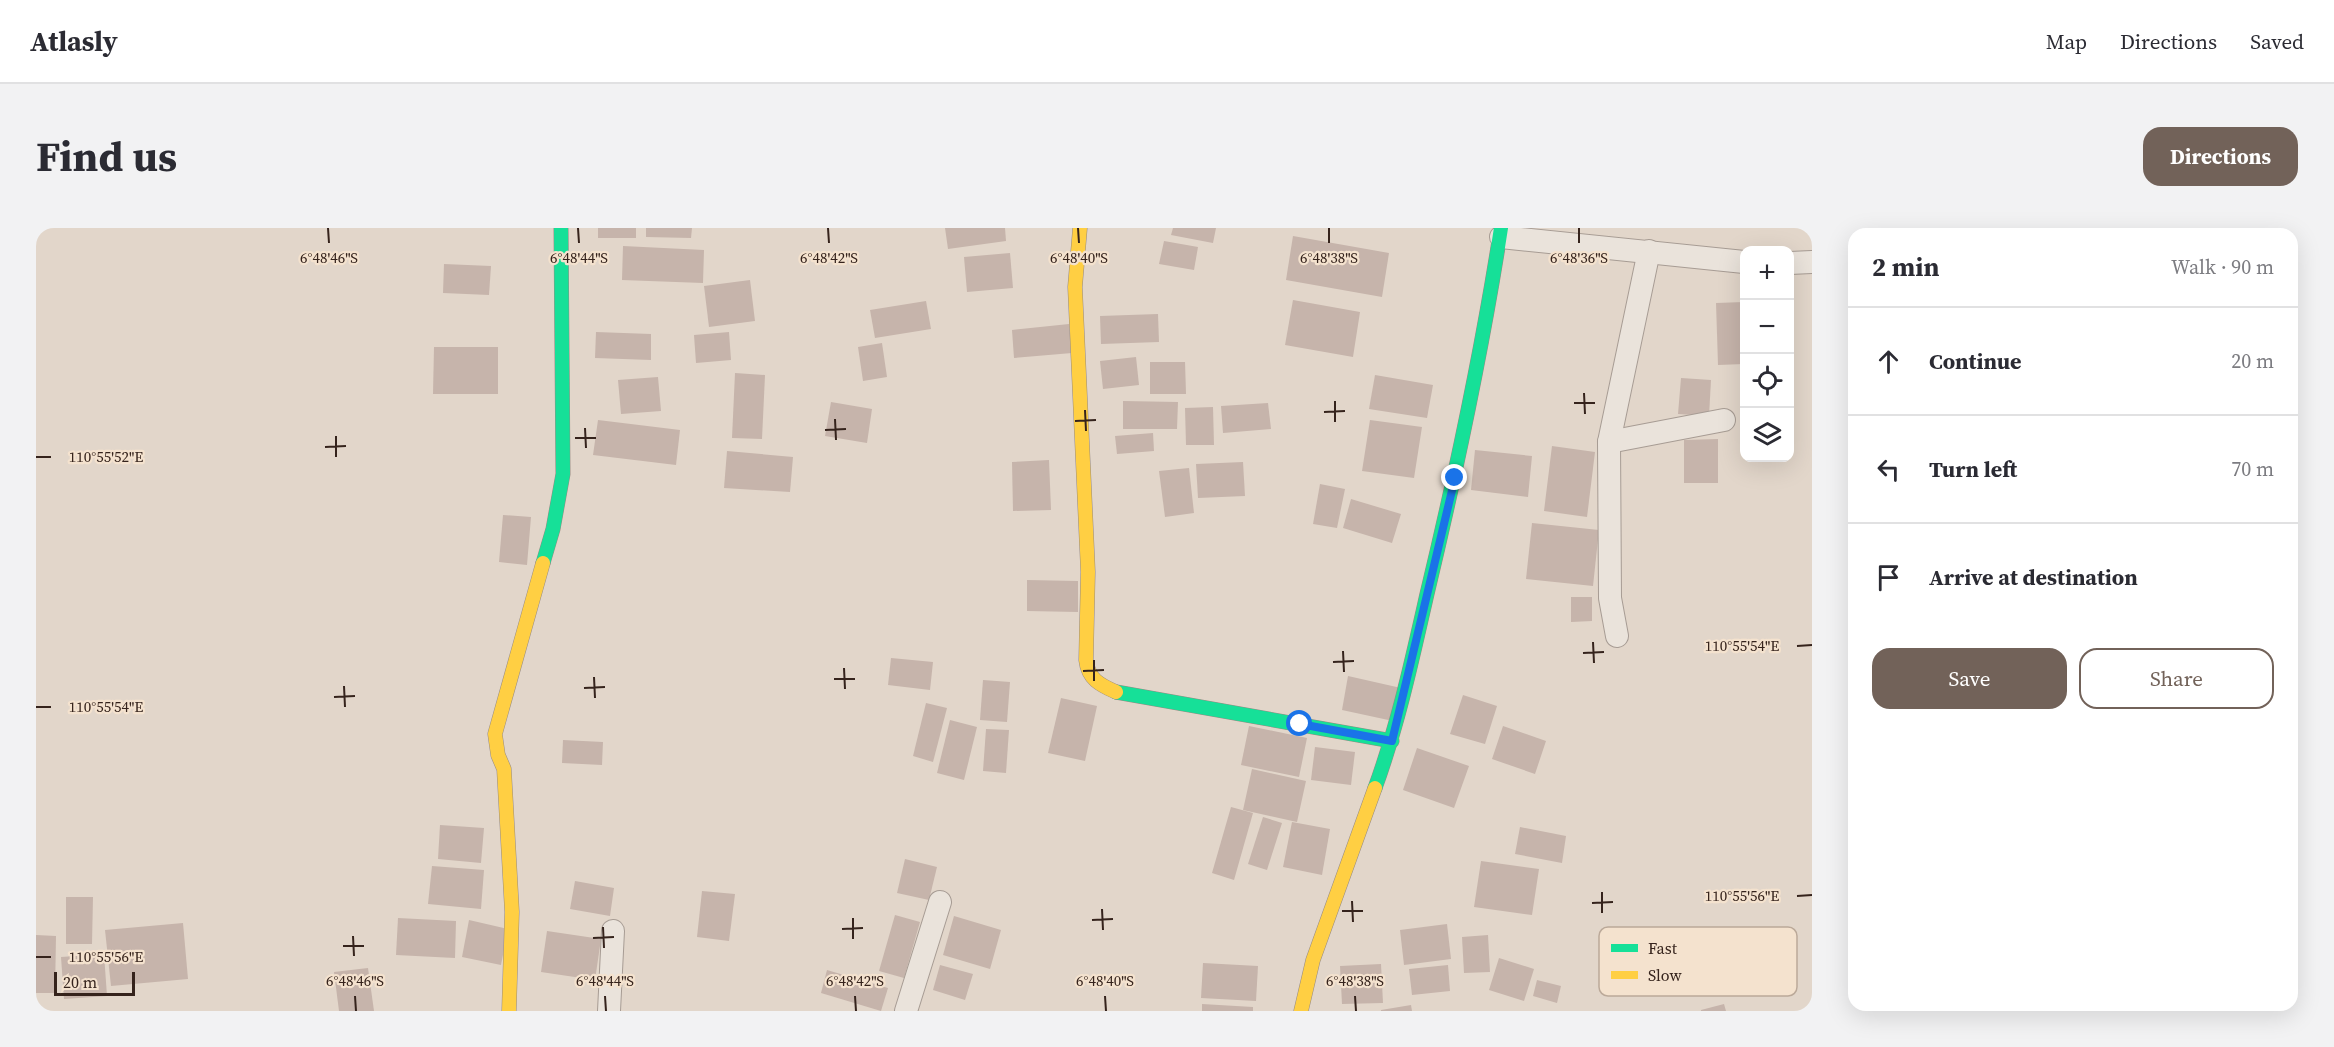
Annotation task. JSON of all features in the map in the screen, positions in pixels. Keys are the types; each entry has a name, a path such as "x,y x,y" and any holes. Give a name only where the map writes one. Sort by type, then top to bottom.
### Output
{"street":[{"path":"510,1011 512,912 504,769 498,755 495,734 553,529 563,474 561,228"},
{"path":"1080,228 1075,287 1088,572 1085,650 1090,675 1095,682 1114,692 1392,741"},
{"path":"1301,1011 1313,960 1392,741 1450,500 1486,324 1501,232 1740,262"},
{"path":"1617,636 1610,598 1610,442 1649,251"},
{"path":"1794,263 1812,262"},
{"path":"1610,442 1724,420"},
{"path":"906,1011 940,902"},
{"path":"609,1011 613,930"}],"building":[{"path":"598,228 636,228 636,238 598,238"},
{"path":"646,228 692,228 691,238 646,237"},
{"path":"945,228 1005,228 1006,241 948,249"},
{"path":"1173,228 1216,228 1213,243 1171,235"},
{"path":"1293,236 1389,253 1382,297 1286,280"},
{"path":"1164,241 1198,247 1194,270 1159,264"},
{"path":"623,246 704,250 703,283 622,280"},
{"path":"1010,253 1013,288 967,292 964,257"},
{"path":"444,264 491,266 489,295 443,293"},
{"path":"750,280 755,321 709,327 704,286"},
{"path":"1293,300 1360,312 1353,357 1285,345"},
{"path":"926,301 931,329 875,338 870,310"},
{"path":"1740,302 1740,364 1718,365 1716,303"},
{"path":"1158,314 1159,342 1101,344 1100,316"},
{"path":"1069,324 1072,353 1014,358 1012,330"},
{"path":"596,332 651,334 651,360 595,358"},
{"path":"729,332 731,360 696,363 694,335"},
{"path":"882,343 887,377 863,381 858,347"},
{"path":"434,347 498,347 498,394 433,394"},
{"path":"1136,357 1139,385 1103,389 1100,361"},
{"path":"1150,362 1185,362 1186,394 1150,394"},
{"path":"735,373 765,375 762,439 732,438"},
{"path":"1375,375 1433,385 1427,418 1369,409"},
{"path":"658,377 661,411 621,414 618,380"},
{"path":"1681,378 1711,380 1709,416 1678,414"},
{"path":"1123,401 1178,402 1177,429 1123,429"},
{"path":"831,402 872,409 867,443 825,436"},
{"path":"1268,403 1271,429 1223,433 1221,406"},
{"path":"1213,407 1214,445 1186,445 1185,408"},
{"path":"598,420 680,430 676,465 593,455"},
{"path":"1370,420 1422,427 1414,478 1362,471"},
{"path":"1153,433 1154,451 1117,454 1115,436"},
{"path":"1718,439 1718,483 1684,483 1684,440"},
{"path":"1552,446 1595,452 1587,517 1544,511"},
{"path":"1475,450 1532,456 1528,497 1471,490"},
{"path":"727,451 793,457 790,492 724,488"},
{"path":"1049,460 1051,510 1013,511 1012,462"},
{"path":"1243,462 1245,496 1198,498 1196,464"},
{"path":"1189,468 1194,513 1165,517 1159,471"},
{"path":"1320,484 1345,489 1337,528 1313,524"},
{"path":"1351,499 1401,514 1392,543 1343,528"},
{"path":"503,515 531,517 527,565 499,562"},
{"path":"1532,523 1599,530 1593,586 1526,579"},
{"path":"1027,580 1078,581 1078,612 1027,611"},
{"path":"1571,597 1592,597 1592,621 1571,622"},
{"path":"891,658 933,662 930,690 888,685"},
{"path":"1348,676 1401,688 1393,721 1342,710"},
{"path":"983,680 1010,682 1007,722 980,720"},
{"path":"1463,695 1497,706 1485,744 1450,734"},
{"path":"1061,698 1097,706 1085,761 1048,753"},
{"path":"926,703 947,708 933,762 913,756"},
{"path":"950,720 977,727 964,780 937,773"},
{"path":"1249,726 1307,738 1299,777 1241,765"},
{"path":"1503,726 1546,741 1535,774 1492,759"},
{"path":"986,729 1009,730 1006,773 983,771"},
{"path":"563,740 603,742 602,765 562,763"},
{"path":"1315,747 1355,752 1351,785 1311,780"},
{"path":"1417,748 1469,766 1454,808 1403,790"},
{"path":"1252,769 1306,781 1297,822 1243,810"},
{"path":"1231,807 1253,813 1234,880 1212,873"},
{"path":"1263,817 1282,823 1267,870 1248,864"},
{"path":"1292,822 1330,829 1322,875 1283,867"},
{"path":"440,825 484,828 481,863 438,859"},
{"path":"1520,827 1566,836 1562,863 1515,854"},
{"path":"905,859 937,867 929,900 897,893"},
{"path":"1481,861 1539,869 1532,915 1474,907"},
{"path":"432,866 484,870 481,909 428,904"},
{"path":"575,881 614,888 610,916 570,909"},
{"path":"702,891 735,894 729,941 697,937"},
{"path":"66,897 93,897 92,944 66,944"},
{"path":"895,915 920,922 904,978 879,971"},
{"path":"954,916 1001,930 990,969 943,955"},
{"path":"398,918 456,921 455,958 396,955"},
{"path":"469,920 508,929 501,965 462,957"},
{"path":"183,923 188,979 111,986 105,930"},
{"path":"1447,924 1451,959 1404,965 1400,930"},
{"path":"547,931 601,939 595,980 541,972"},
{"path":"36,935 56,936 55,993 36,993"},
{"path":"1488,935 1490,972 1464,973 1462,937"},
{"path":"104,954 107,996 64,999 61,957"},
{"path":"1499,958 1534,969 1524,1001 1489,990"},
{"path":"1203,963 1258,966 1256,1001 1201,998"},
{"path":"1381,964 1383,1003 1342,1004 1340,966"},
{"path":"940,965 973,974 965,1000 933,990"},
{"path":"1448,965 1450,991 1412,995 1409,969"},
{"path":"368,968 374,1011 339,1011 334,972"},
{"path":"827,970 888,988 881,1011 821,993"},
{"path":"1537,980 1561,986 1557,1003 1533,996"},
{"path":"1202,1004 1253,1007 1253,1011 1202,1011"},
{"path":"1724,1004 1726,1011 1701,1011 1701,1010"},
{"path":"1411,1005 1412,1011 1381,1011 1381,1010"}],"traffic: fast":[{"path":"543,563 553,529 563,474 561,228"},
{"path":"1375,788 1404,692 1448,503 1477,366 1501,228"},
{"path":"1116,692 1392,741"}],"traffic: slow":[{"path":"1080,228 1075,287 1088,572 1086,660 1092,677 1116,692"},
{"path":"509,1011 512,912 504,769 498,755 495,734 543,563"},
{"path":"1301,1011 1313,960 1375,788"}],"route":[{"path":"1300,724 1392,741 1455,478"}]}
